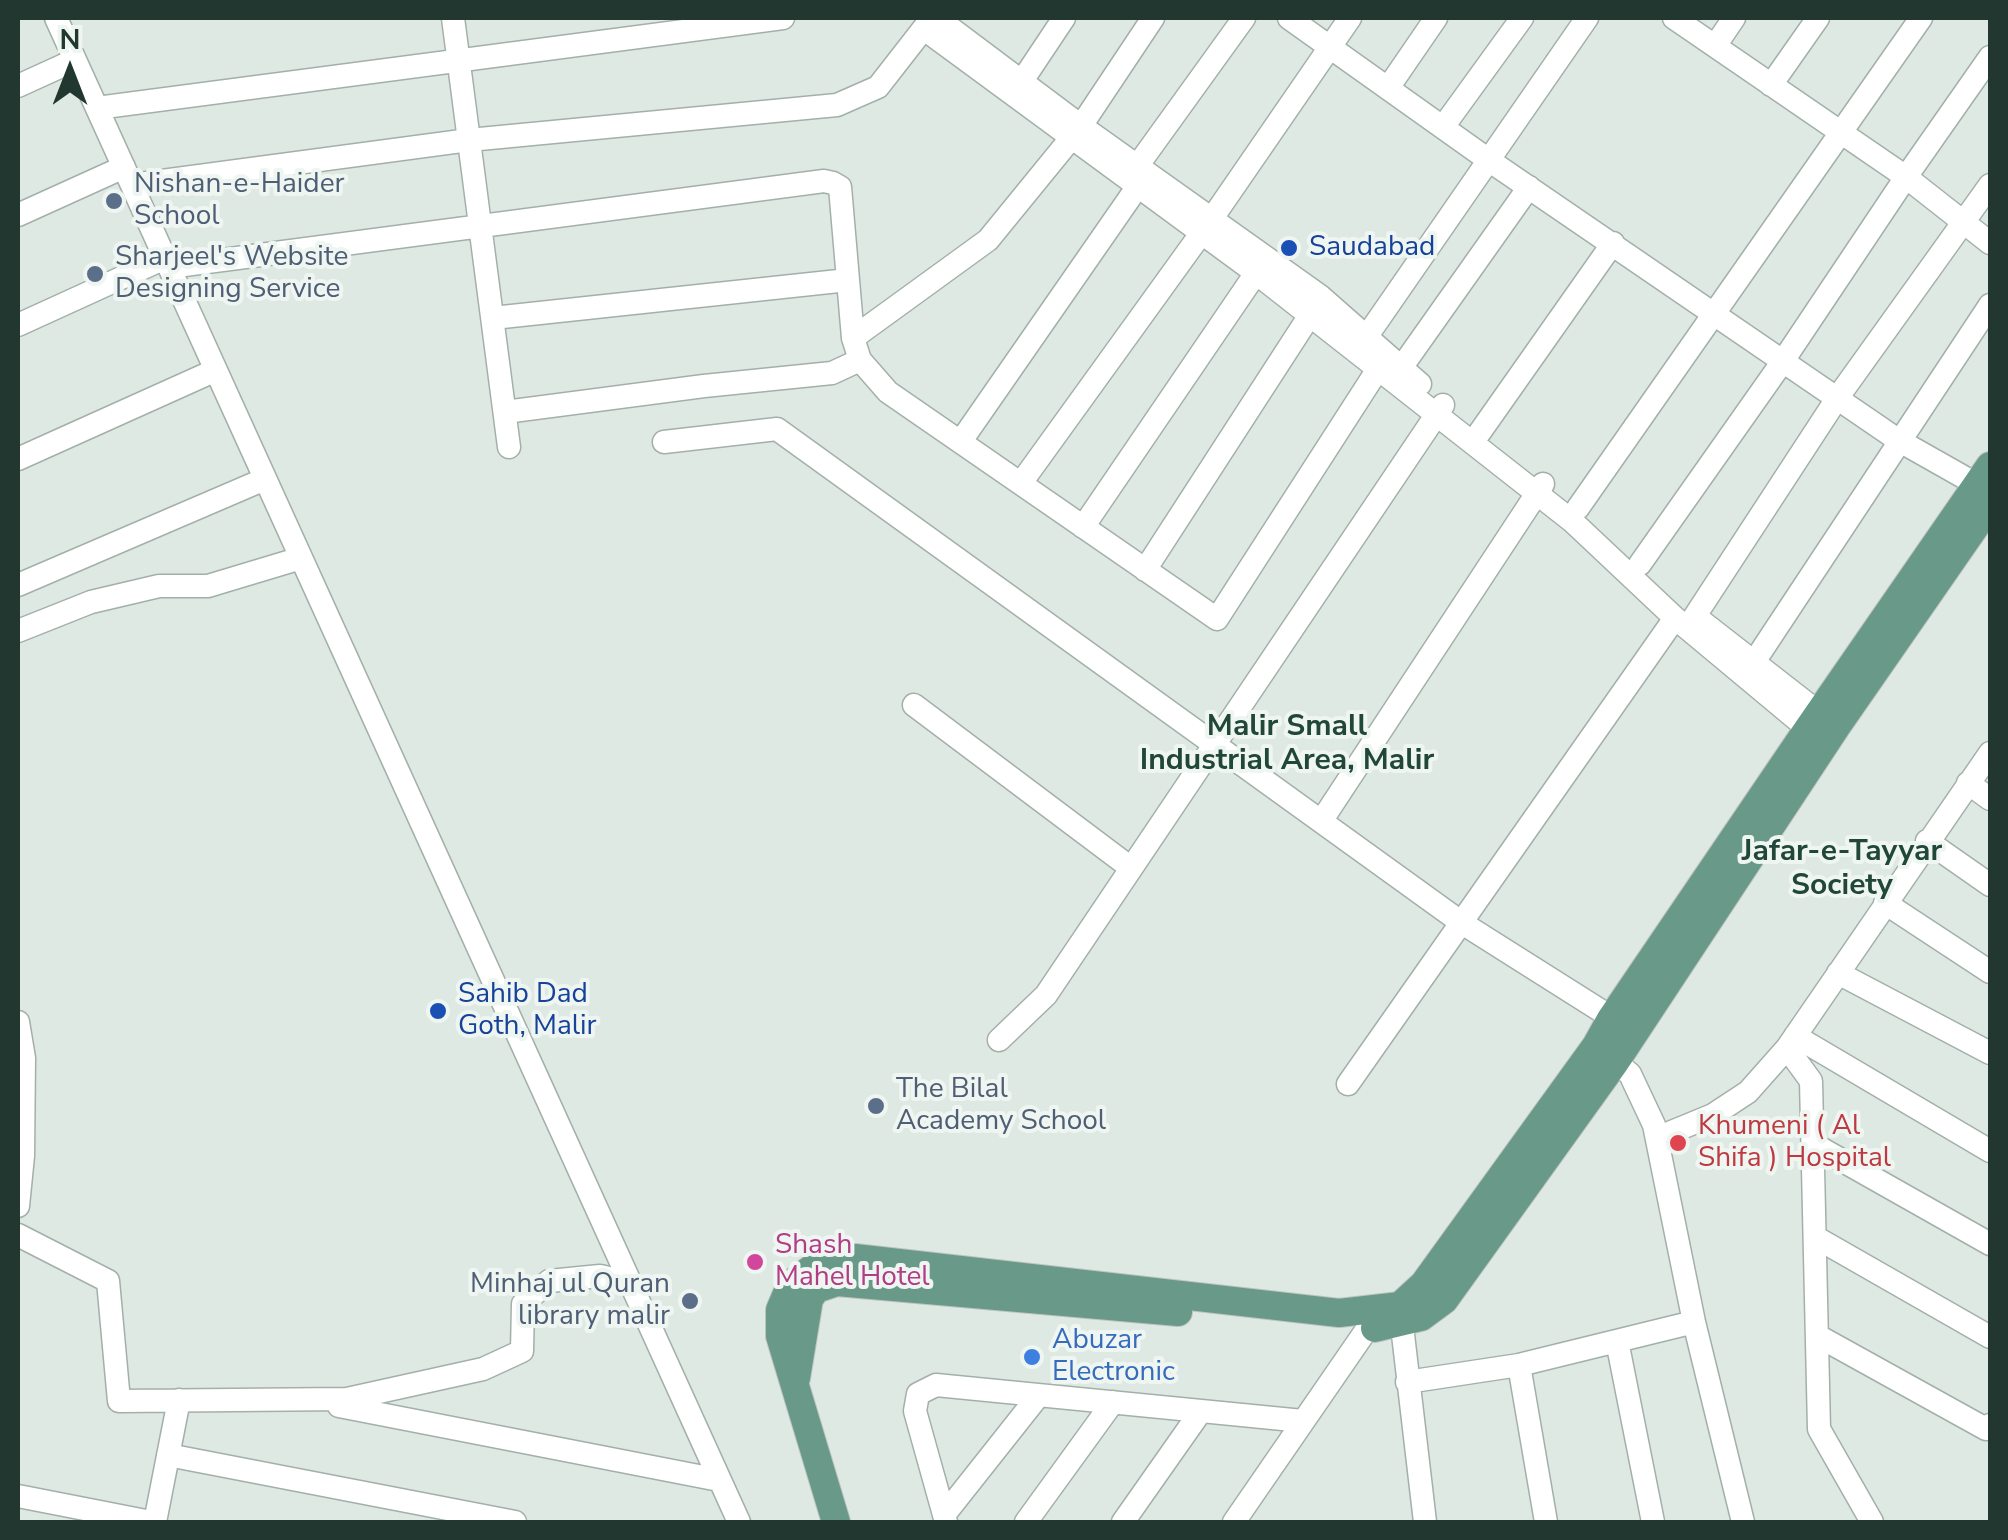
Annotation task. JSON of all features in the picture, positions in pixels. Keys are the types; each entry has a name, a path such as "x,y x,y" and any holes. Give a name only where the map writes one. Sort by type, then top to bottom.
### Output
{"main road":[{"path":"794,1384 809,1299 816,1290 837,1282 1367,1328 1401,1314 1606,1054 1987,487"},
{"path":"836,1522 780,1336 780,1310 791,1284 814,1267 855,1258 1338,1313 1401,1314"}],"street":[{"path":"56,18 738,1522"},
{"path":"454,18 509,447"},
{"path":"97,108 784,18"},
{"path":"1022,80 1064,18"},
{"path":"504,412 832,373 988,240 1075,132 1154,18"},
{"path":"961,441 1244,18"},
{"path":"1289,18 1490,161 1898,440 1987,487"},
{"path":"1021,483 1350,18"},
{"path":"1388,88 1436,18"},
{"path":"1443,127 1522,18"},
{"path":"1367,336 1587,18"},
{"path":"1674,18 1906,176 1990,243"},
{"path":"1715,46 1734,18"},
{"path":"1771,85 1818,18"},
{"path":"1578,508 1921,18"},
{"path":"931,21 1022,80 1075,132"},
{"path":"931,21 1075,132 1207,225 1320,296 1367,336 1389,368"},
{"path":"18,214 128,176 838,105 878,87 931,21"},
{"path":"1640,564 1990,57"},
{"path":"18,86 75,60"},
{"path":"18,325 167,262 824,181 840,187 857,349 888,392 1217,619 1389,368 1529,187"},
{"path":"1348,1084 1990,185"},
{"path":"1207,225 1256,273 1310,315 1389,368 1540,488 1578,508 1640,564 1685,617"},
{"path":"1480,432 1613,242"},
{"path":"1083,526 1256,273"},
{"path":"492,318 848,280"},
{"path":"1754,662 1990,305"},
{"path":"1145,570 1310,315"},
{"path":"18,459 216,370"},
{"path":"1440,410 1480,432 1603,547 1822,728"},
{"path":"999,1040 1046,995 1440,410"},
{"path":"664,442 777,429 1462,924 1623,1025"},
{"path":"18,585 265,479"},
{"path":"1322,820 1540,488"},
{"path":"18,631 91,602 159,586 208,586 301,558"},
{"path":"1729,652 1754,662 1822,728"},
{"path":"914,706 1132,868"},
{"path":"1657,1138 1714,1115 1748,1092 1791,1042 1990,753"},
{"path":"1968,784 1990,799"},
{"path":"1927,840 1990,885"},
{"path":"1886,903 1990,972"},
{"path":"1838,973 1990,1053"},
{"path":"18,1022 24,1058 18,1206"},
{"path":"1791,1042 1811,1081 1819,1429 1872,1522"},
{"path":"1791,1042 1990,1151"},
{"path":"1606,1054 1630,1074 1654,1125 1694,1322 1742,1522"},
{"path":"1813,1144 1990,1244"},
{"path":"18,1235 108,1281 119,1401 347,1399 483,1369 522,1351 523,1304 549,1280 600,1276 630,1283"},
{"path":"1816,1237 1990,1337"},
{"path":"1401,1314 1425,1522"},
{"path":"1408,1382 1519,1364 1694,1322"},
{"path":"1234,1522 1367,1328"},
{"path":"1818,1336 1986,1429 1990,1424"},
{"path":"1618,1341 1652,1522"},
{"path":"1519,1364 1546,1522"},
{"path":"945,1519 915,1411 918,1394 936,1385 1304,1422"},
{"path":"945,1519 1038,1395"},
{"path":"306,1399 719,1480"},
{"path":"18,1496 153,1522 179,1400"},
{"path":"1026,1522 1113,1402"},
{"path":"1123,1522 1201,1411"},
{"path":"168,1455 514,1522"}],"place":[{"name":"Nishan-e-Haider School","path":"114,201"},
{"name":"Saudabad","path":"1289,248"},
{"name":"Sharjeel's Website Designing Service","path":"95,274"},
{"name":"Sahib Dad Goth, Malir","path":"438,1011"},
{"name":"The Bilal Academy School","path":"876,1106"},
{"name":"Khumeni ( Al Shifa ) Hospital","path":"1678,1143"},
{"name":"Shash Mahel Hotel","path":"755,1262"},
{"name":"Minhaj ul Quran library malir","path":"690,1301"},
{"name":"Abuzar Electronic","path":"1032,1357"}],"district":[{"name":"Malir Small Industrial Area, Malir","path":"1287,745"},
{"name":"Jafar-e-Tayyar Society","path":"1842,870"}]}
